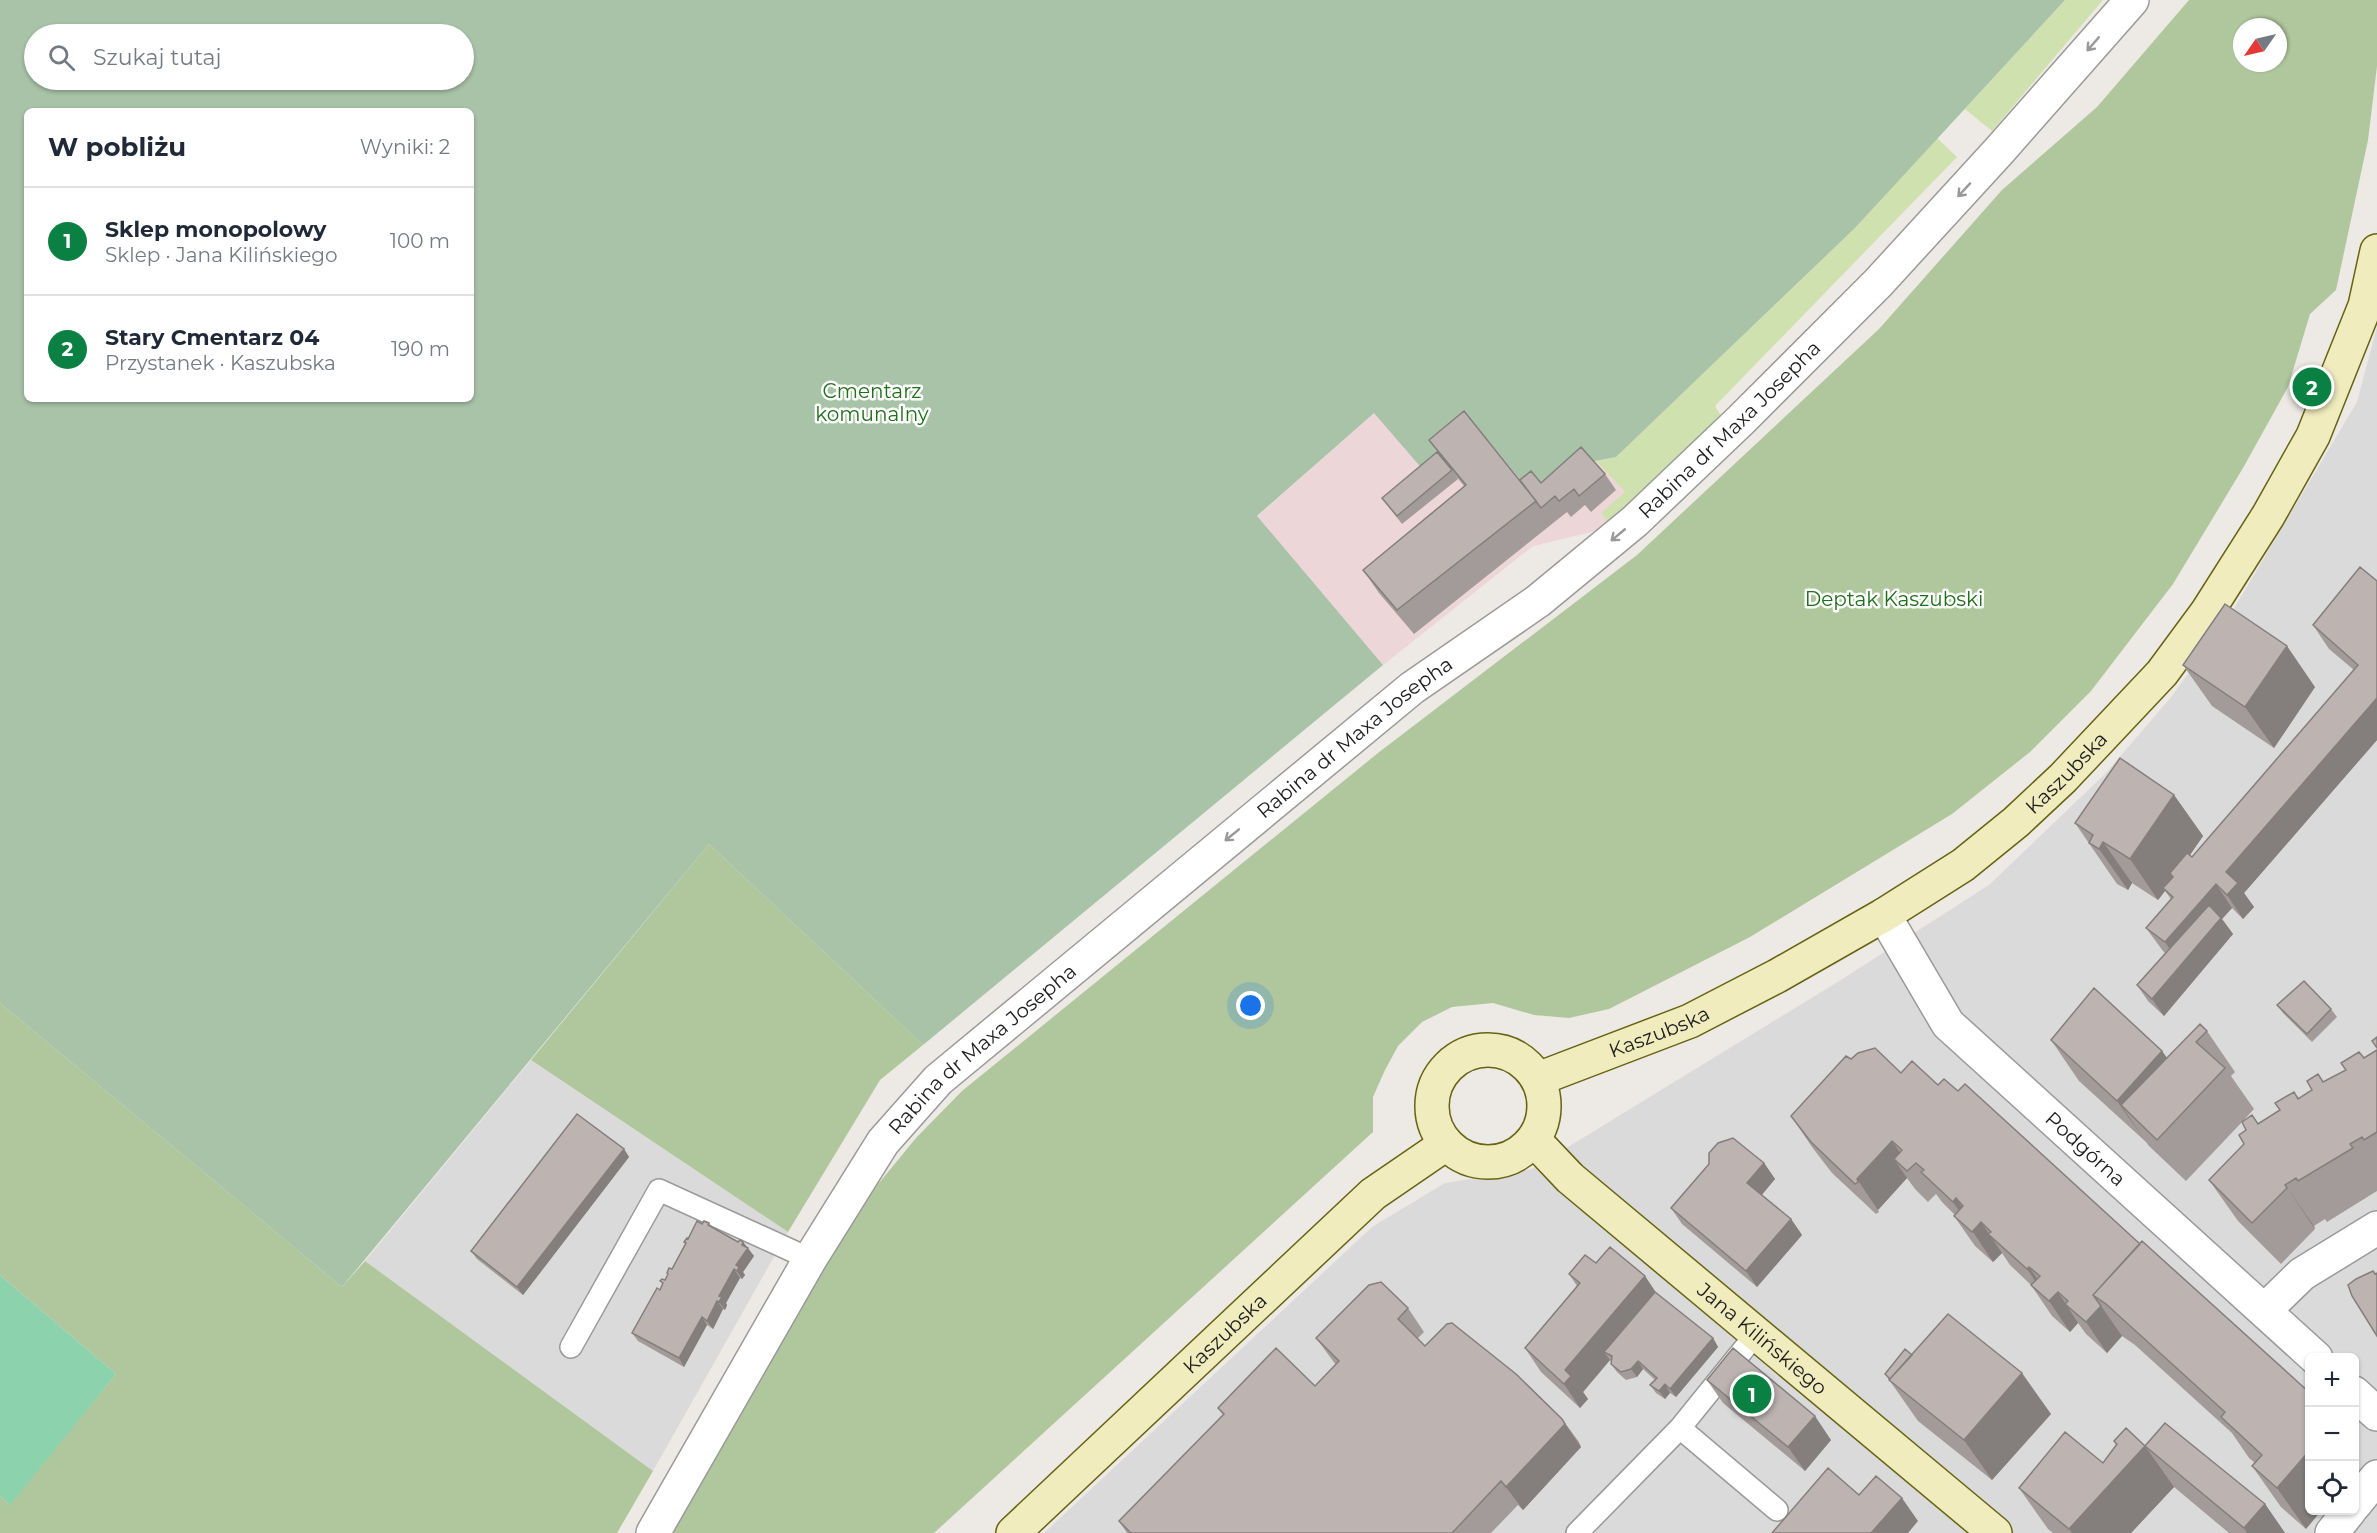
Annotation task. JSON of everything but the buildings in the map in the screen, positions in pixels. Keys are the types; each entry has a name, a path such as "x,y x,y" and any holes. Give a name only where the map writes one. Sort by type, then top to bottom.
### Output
{"main road":[{"name":"Kaszubska","path":"1538,1079 1690,1021 1777,976 1884,915 1963,865 2016,822 2070,771 2162,673 2207,612 2262,526 2313,436 2371,304 2377,251"},
{"path":"1477,1050 1501,1050 1523,1061 1538,1079 1545,1099 1544,1120 1534,1140 1515,1156 1491,1163 1467,1158 1446,1144 1434,1123 1432,1100 1439,1077 1456,1059 1477,1050"},
{"name":"Jana Kilińskiego","path":"1534,1140 1570,1178 1995,1533"},
{"name":"Kaszubska","path":"1013,1533 1372,1194 1446,1144"}],"street":[{"name":"Rabina dr Maxa Josepha","path":"653,1533 810,1259 883,1142 938,1080 1412,688 1538,601 1635,520 1741,420 1878,283 1999,151 2132,0"},
{"name":"Podgórna","path":"1884,915 1948,1024 2311,1353"},
{"path":"2265,1310 2302,1274 2377,1227"},
{"path":"2359,1397 2377,1414"},
{"path":"2359,1500 2377,1477"},
{"path":"2332,1533 2346,1515"}],"lane":[{"path":"571,1347 659,1190 810,1259"},
{"path":"1577,1533 1680,1428 1756,1334"},
{"path":"1680,1428 1777,1510"}],"shaded area":[{"path":"2377,327 2377,1533 1044,1533 1372,1227 1445,1183 1532,1169 1836,983 1989,885 2105,774 2172,696 2233,610 2357,402"},
{"path":"1374,412 1424,471 1478,428 1530,493 1596,461 1625,492 1612,527 1533,546 1383,665 1257,517"},
{"path":"531,1060 788,1232 653,1471 365,1261"}],"green space":[{"name":"Cmentarz komunalny","path":"0,0 2065,0 1855,228 1616,457 1590,462 1531,493 1478,428 1424,471 1374,413 1257,516 1383,665 923,1045 709,844 342,1287 0,1003"},
{"path":"2065,0 2103,0 1992,131 1965,109"},
{"name":"Deptak Kaszubski","path":"2189,0 2377,0 2377,66 2368,140 2336,290 2310,314 2288,387 2243,468 2173,584 2091,691 2030,752 1952,814 1750,937 1609,1009 1569,1018 1534,1015 1493,1003 1452,1007 1422,1022 1398,1046 1385,1070 1373,1097 1373,1132 934,1533 668,1533 851,1217 916,1138 962,1091 1378,753 1637,555 1879,329 2002,190 2097,107"},
{"path":"1937,138 1957,157 1715,406 1724,421 1612,527 1601,513 1625,492 1596,461 1616,457 1855,228"},
{"path":"709,844 923,1045 880,1080 788,1232 531,1060"},
{"path":"0,1003 342,1287 365,1261 653,1471 617,1533 0,1533 0,1496 9,1504 116,1374 0,1275"},
{"path":"0,1275 116,1374 10,1505 0,1496"}],"place":[{"name":"Stary Cmentarz 04","path":"2312,387"},
{"name":"Sklep monopolowy","path":"1752,1394"}]}
